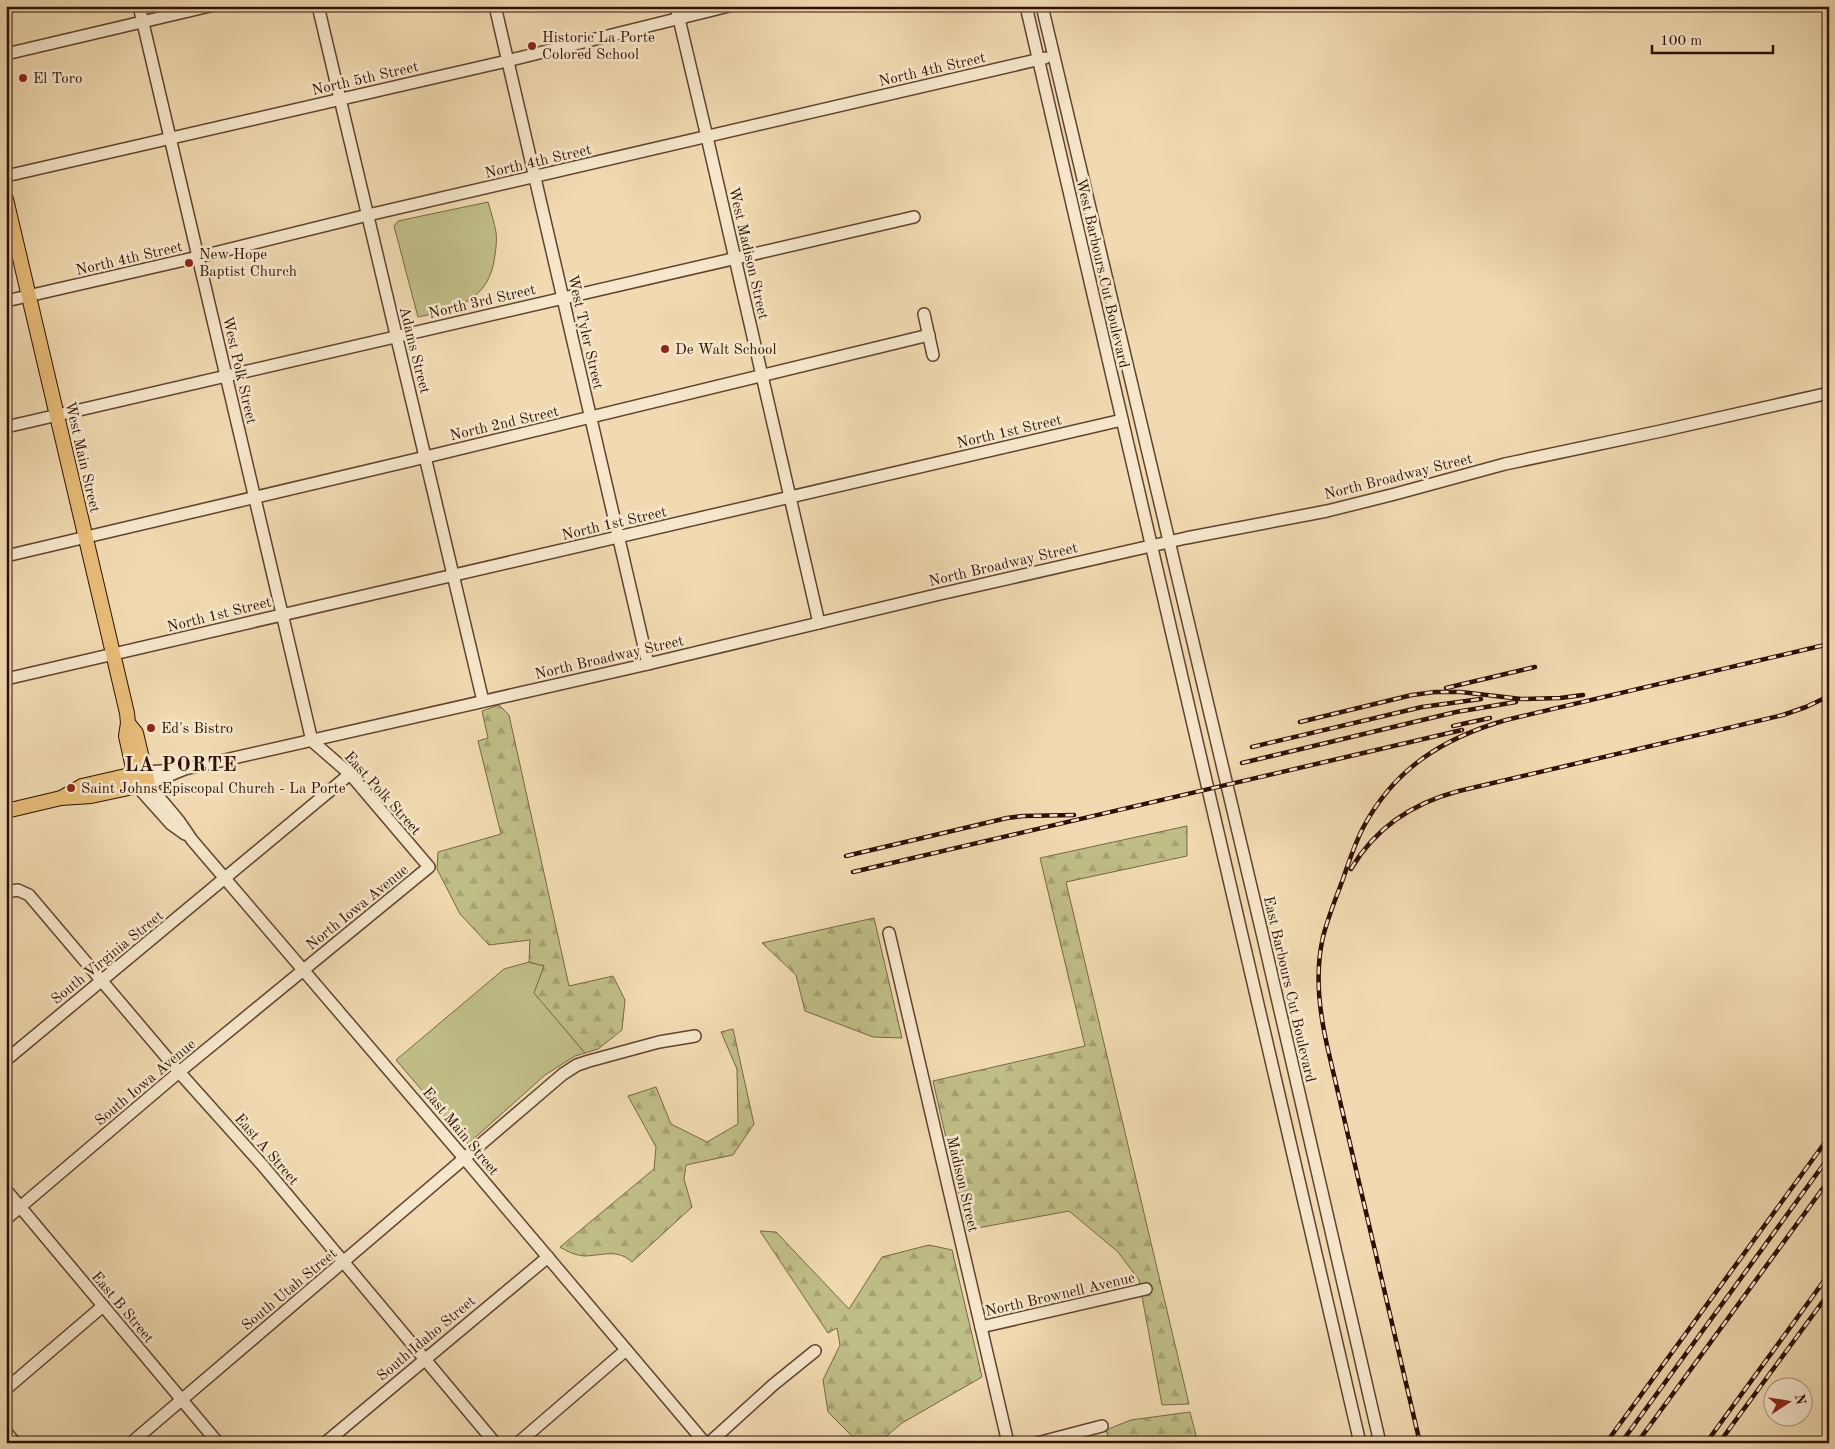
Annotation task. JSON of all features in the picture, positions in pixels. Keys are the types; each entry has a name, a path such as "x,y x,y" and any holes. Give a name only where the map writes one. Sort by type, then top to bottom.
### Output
{"main road":[{"name":"West Main Street","path":"6,199 128,723 136,733 141,779"},
{"path":"6,811 61,798 82,786 141,779"}],"street":[{"name":"West Polk Street","path":"139,6 312,741"},
{"path":"6,54 210,6"},
{"name":"Adams Street","path":"318,6 483,701"},
{"name":"West Tyler Street","path":"495,6 648,664"},
{"name":"North 5th Street","path":"6,176 507,61 677,12 729,6"},
{"name":"West Barbours Cut Boulevard","path":"1026,6 1151,546"},
{"name":"West Barbours Cut Boulevard","path":"1042,6 1169,542"},
{"name":"West Madison Street","path":"677,12 819,622"},
{"name":"North 4th Street","path":"6,301 1054,56"},
{"path":"1066,183 1083,180"},
{"name":"North 3rd Street","path":"6,427 914,217"},
{"path":"1084,260 1102,257"},
{"path":"924,314 933,355"},
{"name":"North 2nd Street","path":"6,556 591,418 928,335"},
{"name":"North Broadway Street","path":"141,779 648,664 819,622 1151,546 1327,511 1505,464 1829,393"},
{"name":"North 1st Street","path":"6,679 1122,420"},
{"name":"East Barbours Cut Boulevard","path":"1169,542 1380,1443"},
{"path":"1151,546 1360,1443"},
{"name":"East Polk Street","path":"312,741 350,774 429,867"},
{"path":"1198,750 1217,745"},
{"name":"South Virginia Street","path":"6,1060 350,774"},
{"name":"East Main Street","path":"141,779 179,820 192,840 304,969 705,1443"},
{"name":"North Iowa Avenue","path":"304,969 429,867"},
{"name":"East A Street","path":"6,892 18,890 29,895 179,1072 264,1167 343,1264 495,1443"},
{"name":"Madison Street","path":"889,933 1008,1443"},
{"path":"1242,942 1263,937"},
{"name":"South Iowa Avenue","path":"6,1219 304,969"},
{"name":"South Utah Street","path":"131,1443 343,1264 563,1074 577,1064 659,1042 694,1036"},
{"path":"1296,1174 1316,1169"},
{"name":"East B Street","path":"6,1190 218,1443"},
{"name":"South Idaho Street","path":"325,1443 548,1257"},
{"name":"North Brownell Avenue","path":"981,1327 1146,1289"},
{"path":"6,1390 103,1306"},
{"path":"1339,1353 1358,1349"},
{"path":"518,1443 626,1350"},
{"path":"710,1443 773,1385 815,1350"},
{"path":"1037,1443 1102,1426"},
{"path":"6,1432 15,1443"}],"green space":[{"path":"488,202 495,228 496,241 492,270 486,283 479,292 458,306 418,317 394,226 398,221"},
{"path":"499,705 509,715 569,986 613,976 625,1000 622,1030 598,1049 585,1053 534,993 544,966 529,962 530,940 489,945 460,914 437,869 438,852 501,834 478,741 488,738 482,711"},
{"path":"1187,826 1187,856 1066,882 1189,1404 1162,1405 1139,1280 1118,1252 1069,1211 967,1230 933,1081 1085,1046 1040,858"},
{"path":"874,918 902,1038 873,1037 805,1011 796,975 762,943"},
{"path":"529,962 544,966 535,993 585,1053 575,1056 545,1075 468,1144 396,1060 504,969"},
{"path":"733,1029 754,1124 733,1155 686,1165 684,1179 692,1207 632,1262 621,1255 583,1256 560,1247 654,1169 656,1147 628,1096 656,1087 671,1124 707,1142 738,1124 737,1069 721,1032"},
{"path":"760,1231 776,1232 849,1309 882,1257 929,1245 952,1250 982,1377 902,1423 882,1440 873,1443 859,1443 828,1412 823,1380 840,1345 837,1328 828,1333"},
{"path":"1190,1412 1198,1443 1110,1443 1106,1430 1131,1420"}],"railway":[{"path":"1420,1443 1329,1054 1319,996 1319,966 1323,937 1350,859 1364,826 1391,787 1407,771 1442,746 1483,727 1829,644"},
{"path":"1446,688 1535,667"},
{"path":"1300,722 1412,695 1435,692 1461,692 1521,699 1560,698 1583,695"},
{"path":"1351,869 1361,854 1384,829 1411,810 1442,796 1783,715 1829,696"},
{"path":"1252,747 1422,707 1481,699"},
{"path":"1242,763 1456,712 1516,702"},
{"path":"1453,726 1490,718"},
{"path":"853,872 1462,730"},
{"path":"846,856 1007,818 1074,815"},
{"path":"1606,1443 1829,1137"},
{"path":"1621,1443 1829,1157"},
{"path":"1637,1443 1829,1180"},
{"path":"1706,1443 1829,1274"},
{"path":"1719,1443 1829,1293"}],"place":[{"name":"Historic La Porte Colored School","path":"532,46"},
{"name":"El Toro","path":"23,78"},
{"name":"New Hope Baptist Church","path":"189,263"},
{"name":"De Walt School","path":"665,349"},
{"name":"Ed's Bistro","path":"151,728"},
{"name":"Saint Johns Episcopal Church - La Porte","path":"71,788"}],"district":[{"name":"LA PORTE","path":"181,764"}]}
